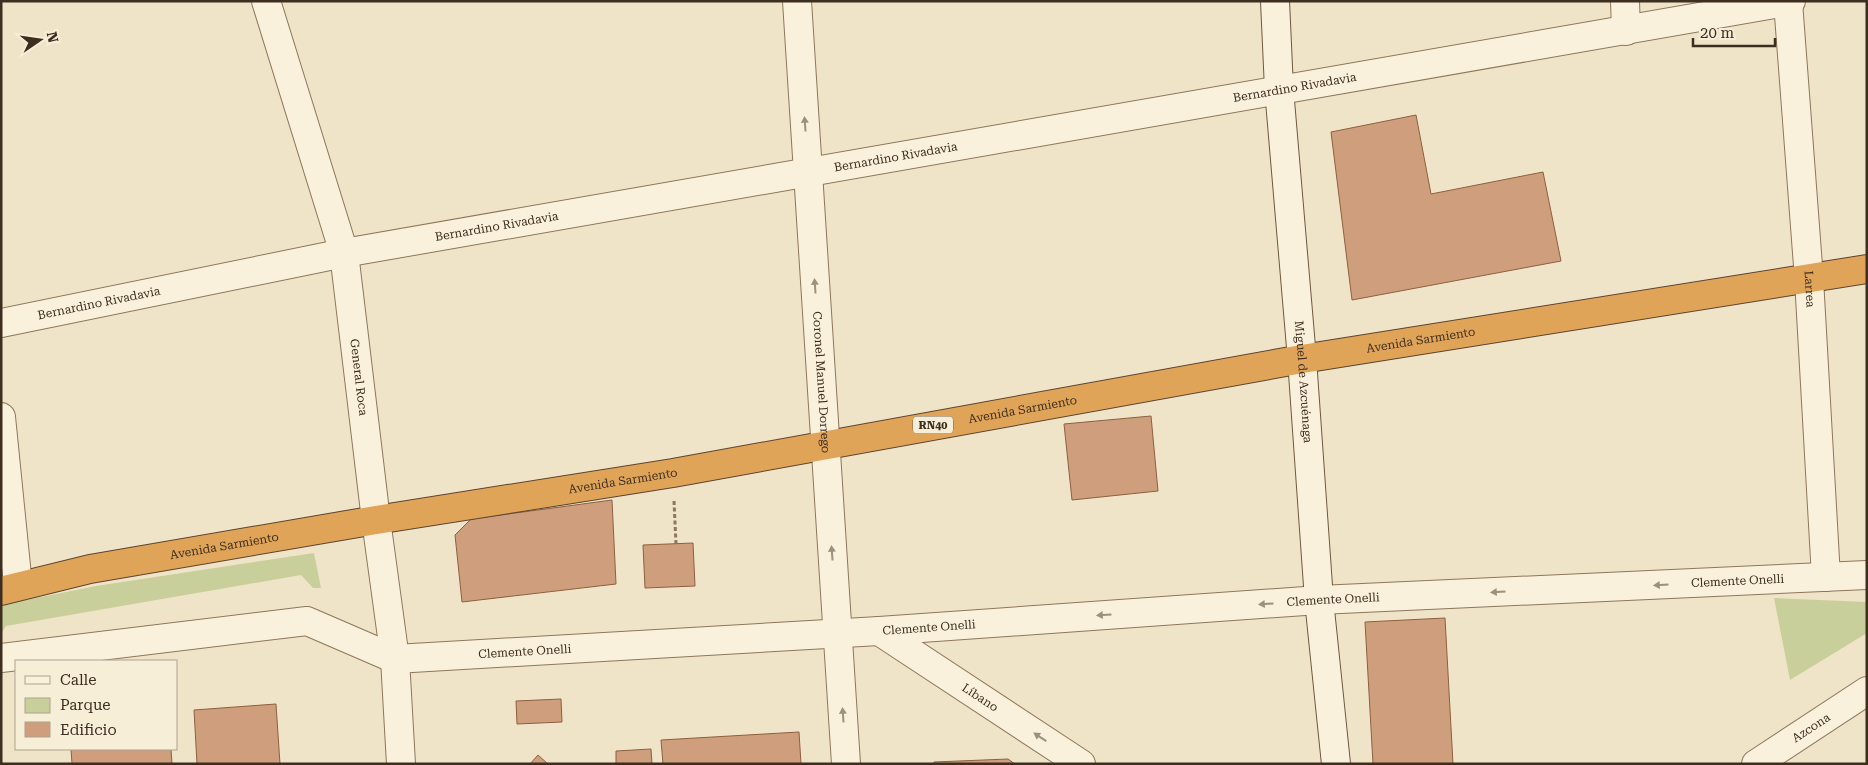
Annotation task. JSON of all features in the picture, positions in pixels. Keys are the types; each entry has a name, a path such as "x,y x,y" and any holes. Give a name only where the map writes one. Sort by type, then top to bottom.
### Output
{"highway":[{"name":"Avenida Sarmiento","path":"10,589 90,569 376,520 673,473 1302,359 1867,269"}],"street":[{"name":"General Roca","path":"266,1 344,252 376,520 395,659 401,764"},
{"name":"Coronel Manuel Dorrego","path":"797,1 846,764"},
{"name":"Miguel de Azcuénaga","path":"1275,1 1279,89 1302,359 1319,600 1336,764"},
{"path":"1625,1 1626,31"},
{"name":"Bernardino Rivadavia","path":"1,324 344,252 1790,2"},
{"name":"Larrea","path":"1790,2 1809,278 1826,577"},
{"path":"1,417 10,589"},
{"name":"Clemente Onelli","path":"1,658 307,621 395,659 880,631 1319,600 1867,575"},
{"name":"Líbano","path":"880,631 1081,764"},
{"name":"Azcona","path":"1756,764 1867,691"}],"path":[{"path":"673,473 676,544"}],"green space":[{"path":"314,553 321,588 313,588 301,575 6,626 1,634 1,605 96,586"},
{"path":"1774,598 1867,602 1867,633 1790,680"}],"building":[{"path":"1416,115 1431,194 1543,172 1561,261 1352,300 1331,132"},
{"path":"1151,416 1158,491 1072,500 1064,424"},
{"path":"612,500 616,584 462,602 455,535 471,519"},
{"path":"693,543 695,586 645,588 643,545"},
{"path":"1445,618 1453,764 1373,764 1365,622"},
{"path":"561,699 562,722 517,724 516,701"},
{"path":"276,704 280,764 197,764 194,710"},
{"path":"799,732 801,764 663,764 661,740"},
{"path":"651,749 652,764 616,764 616,751"},
{"path":"71,750 171,750 172,764 72,764"},
{"path":"538,755 548,764 530,764"},
{"path":"1008,759 1015,764 934,764 934,762"}]}
